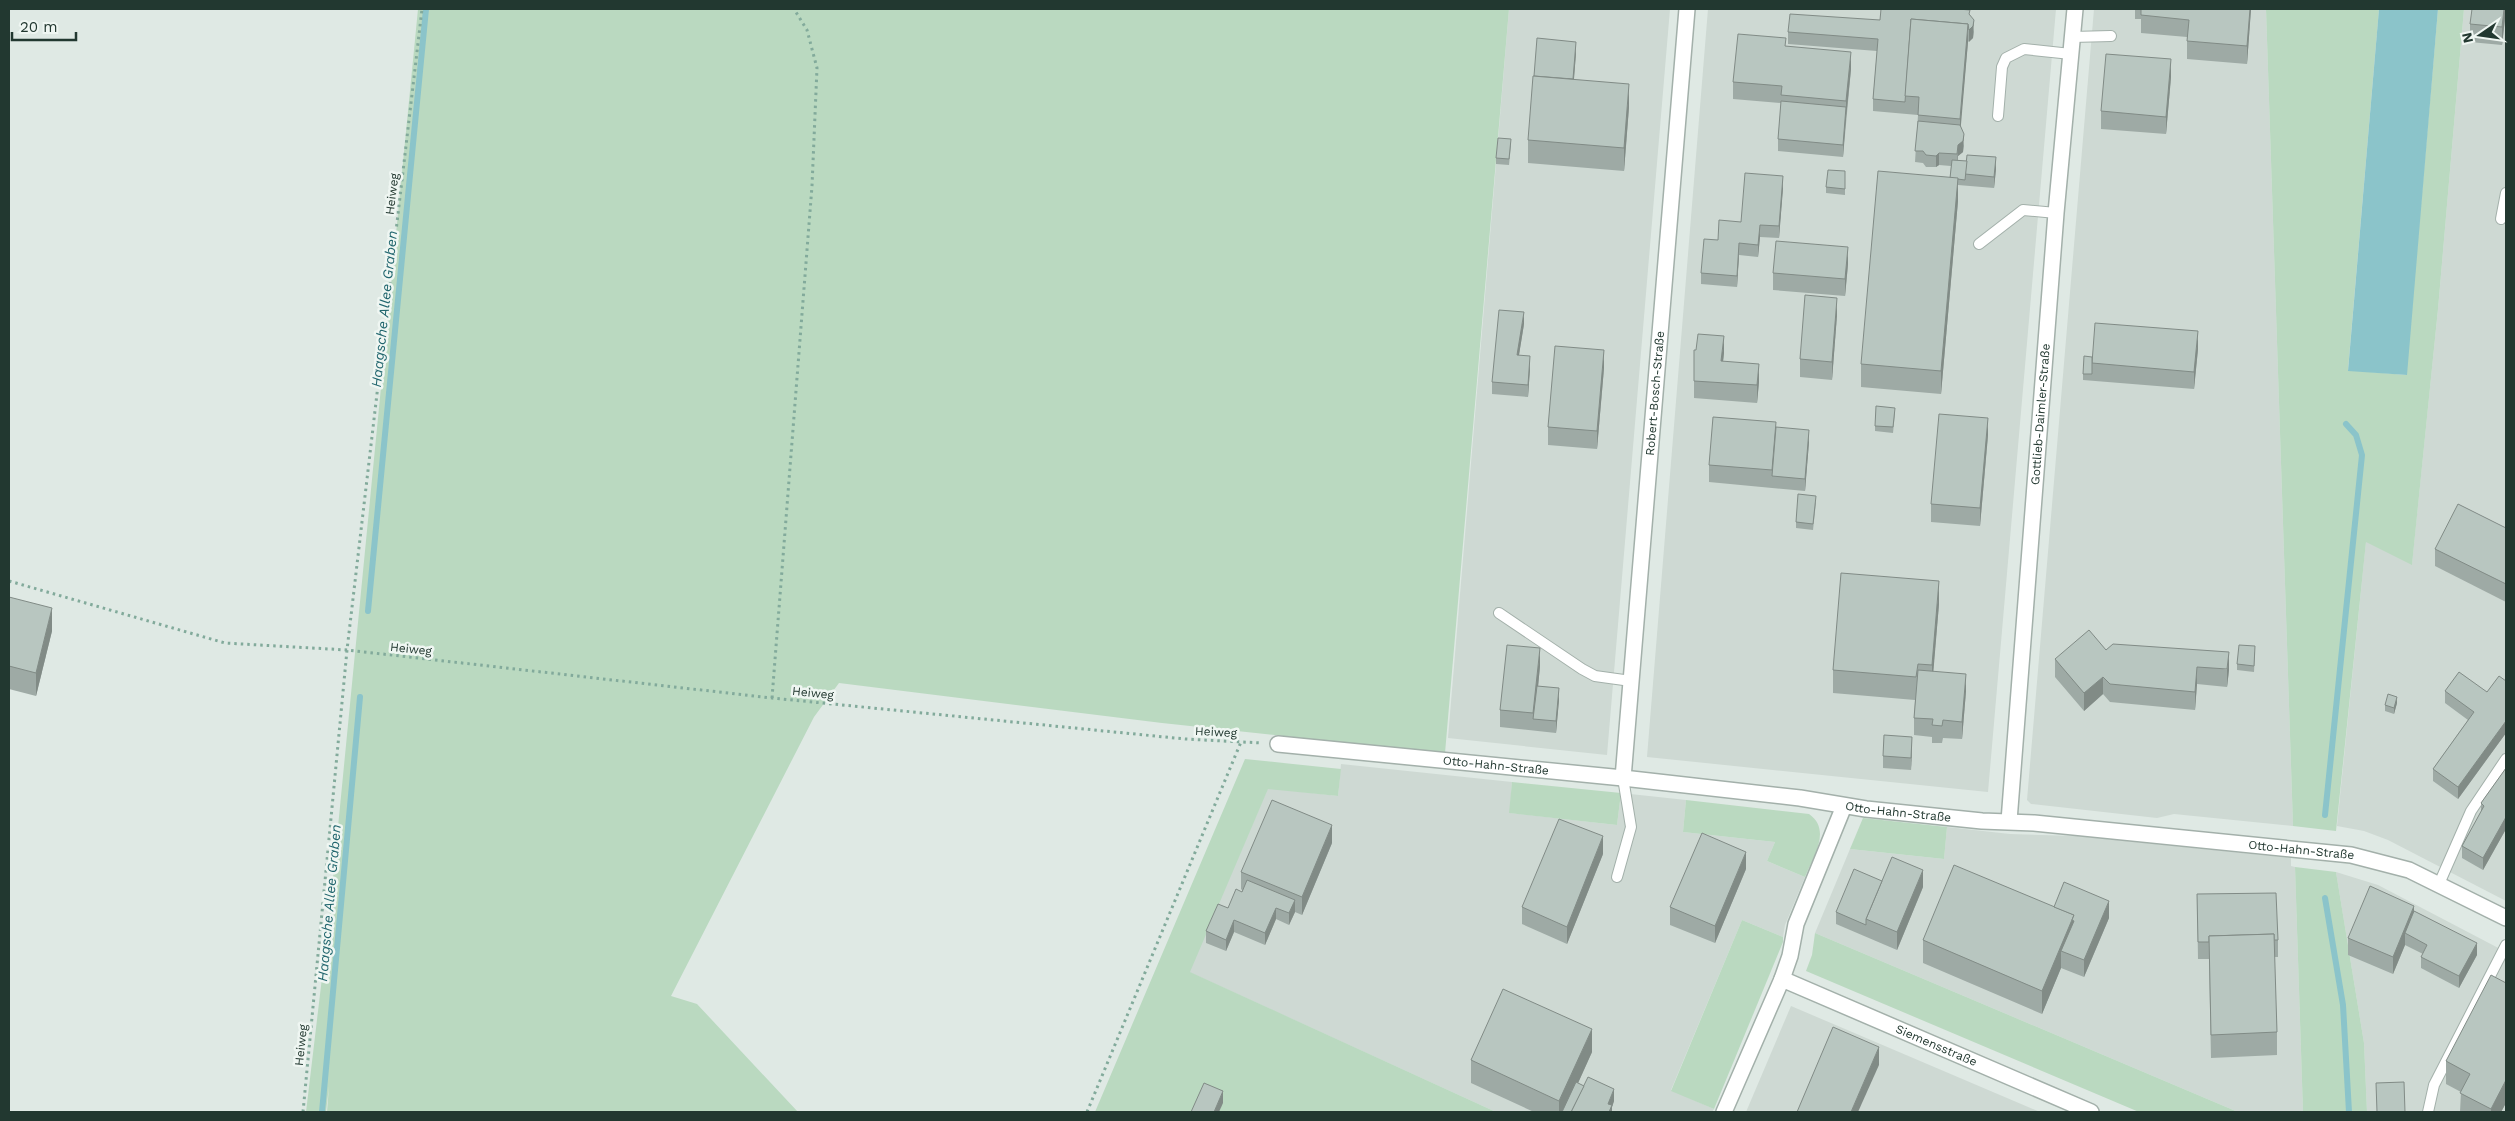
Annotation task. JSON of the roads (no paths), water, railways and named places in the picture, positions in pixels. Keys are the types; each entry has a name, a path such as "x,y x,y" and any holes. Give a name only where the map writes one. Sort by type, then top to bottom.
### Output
{"street":[{"name":"Robert-Bosch-Straße","path":"1623,778 1687,9"},
{"name":"Gottlieb-Daimler-Straße","path":"2009,821 2056,213 2075,9"},
{"name":"Otto-Hahn-Straße","path":"1278,744 1623,778 1800,798 1844,806 1982,821 2009,821 2351,855 2409,870 2506,918"},
{"path":"1724,1112 1782,979 1790,956 1796,924 1844,806"},
{"name":"Siemensstraße","path":"1782,979 2091,1112"}],"lane":[{"path":"2072,37 2111,36"},
{"path":"1998,116 2002,66 2006,58 2024,49 2071,54"},
{"path":"2501,219 2506,193"},
{"path":"1979,244 2023,210 2056,213"},
{"path":"1499,613 1595,676 1631,681"},
{"path":"2439,884 2471,811 2506,759"},
{"path":"1617,877 1631,827 1623,778"},
{"path":"2428,1112 2434,1085 2506,945"}],"water":[{"path":"2379,9 2438,9 2407,375 2348,371"}],"waterway":[{"name":"Haagsche Allee Graben","path":"368,611 426,9"},
{"path":"2325,815 2362,455 2356,435 2346,424"},
{"name":"Haagsche Allee Graben","path":"322,1112 360,697"},
{"path":"2325,898 2343,1005 2349,1112"}]}
